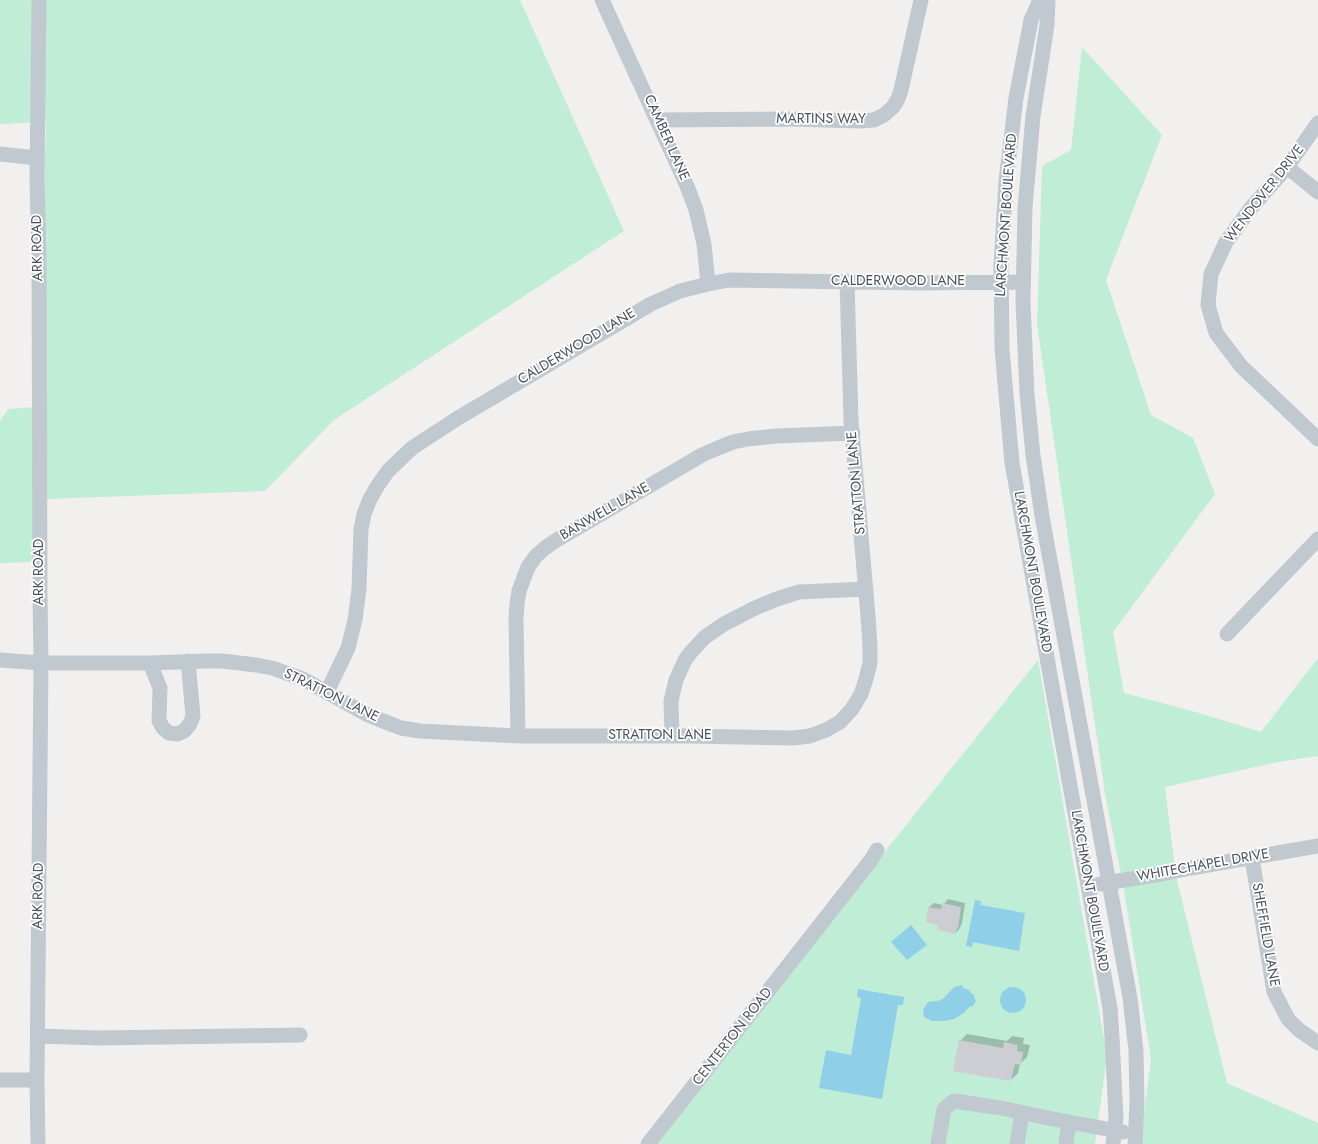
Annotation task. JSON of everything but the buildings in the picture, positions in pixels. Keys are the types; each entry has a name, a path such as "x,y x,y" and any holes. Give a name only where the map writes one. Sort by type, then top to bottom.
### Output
{"street":[{"name":"ARK ROAD","path":"38,1144 37,1080 41,663 39,580 39,281 37,158 39,0"},
{"name":"CAMBER LANE","path":"602,0 658,120 696,210 704,244 708,284"},
{"name":"MARTINS WAY","path":"658,120 874,120 884,115 893,107 898,99 921,0"},
{"name":"LARCHMONT BOULEVARD","path":"1040,0 1031,20 1016,98 1006,181 1001,265 1002,349 1012,463 1110,1008 1116,1118 1113,1137"},
{"name":"LARCHMONT BOULEVARD","path":"1048,0 1047,25 1033,116 1027,177 1023,282 1027,394 1037,485 1059,614 1110,882 1130,998 1136,1051 1137,1102 1135,1139"},
{"name":"WENDOVER DRIVE","path":"1318,123 1287,166 1250,208 1226,242 1211,274 1208,305 1216,333 1241,366 1318,439"},
{"path":"0,154 37,158"},
{"path":"1287,166 1318,192"},
{"name":"CALDERWOOD LANE","path":"327,692 348,648 355,620 359,589 361,529 364,514 370,499 388,471 412,448 458,418 651,304 680,291 729,280 917,283 1023,282"},
{"name":"STRATTON LANE","path":"0,660 41,663 150,663 222,661 256,665 272,668 303,679 366,714 401,728 432,732 518,736 793,738 810,736 826,730 840,722 852,709 861,694 869,668 870,647 851,420 847,281"},
{"name":"BANWELL LANE","path":"518,736 517,604 519,591 528,567 536,556 555,541 702,455 733,442 776,436 853,433"},
{"path":"1227,634 1318,539"},
{"path":"672,736 671,701 676,680 685,660 705,637 724,624 755,608 800,592 866,589"},
{"path":"150,663 160,688 159,721 163,728 169,733 177,734 187,728 193,716 188,661"},
{"name":"WHITECHAPEL DRIVE","path":"1088,886 1318,846"},
{"name":"CENTERTON ROAD","path":"648,1144 771,989 871,860 877,850"},
{"name":"SHEFFIELD LANE","path":"1252,858 1274,992 1288,1019 1299,1030 1318,1043"},
{"path":"38,1036 98,1038 300,1035"},
{"path":"0,1080 37,1080"},
{"path":"938,1144 944,1109 954,1101 1000,1108 1069,1122 1113,1137 1135,1139"},
{"path":"1017,1144 1022,1113"},
{"path":"1066,1144 1069,1122"}],"green space":[{"path":"0,0 520,0 624,231 334,420 265,491 46,499 43,562 0,563 0,421 8,409 38,407 46,122 0,124"},
{"path":"1082,47 1162,135 1106,280 1151,415 1193,438 1215,494 1113,632 1124,693 1196,712 1261,732 1318,658 1318,756 1278,762 1165,787 1176,876 1227,1083 1318,1123 1318,1144 1140,1144 1151,1059 1124,890 1105,794 1037,324 1042,166 1071,150"},
{"path":"1038,660 1107,1056 1095,1144 651,1144"}],"water":[{"path":"975,900 981,901 980,905 1025,913 1019,951 973,942 972,947 966,946"},
{"path":"911,925 927,945 907,960 891,942"},
{"path":"963,985 963,988 969,990 973,994 976,1001 972,1007 970,1006 964,1013 954,1019 932,1021 924,1017 923,1010 928,1002 943,999 954,987"},
{"path":"1013,987 1022,991 1026,1000 1022,1009 1013,1013 1004,1009 1000,1000 1004,991"},
{"path":"858,989 904,997 903,1005 898,1005 882,1099 819,1088 826,1050 851,1055 861,998 857,997"}]}
